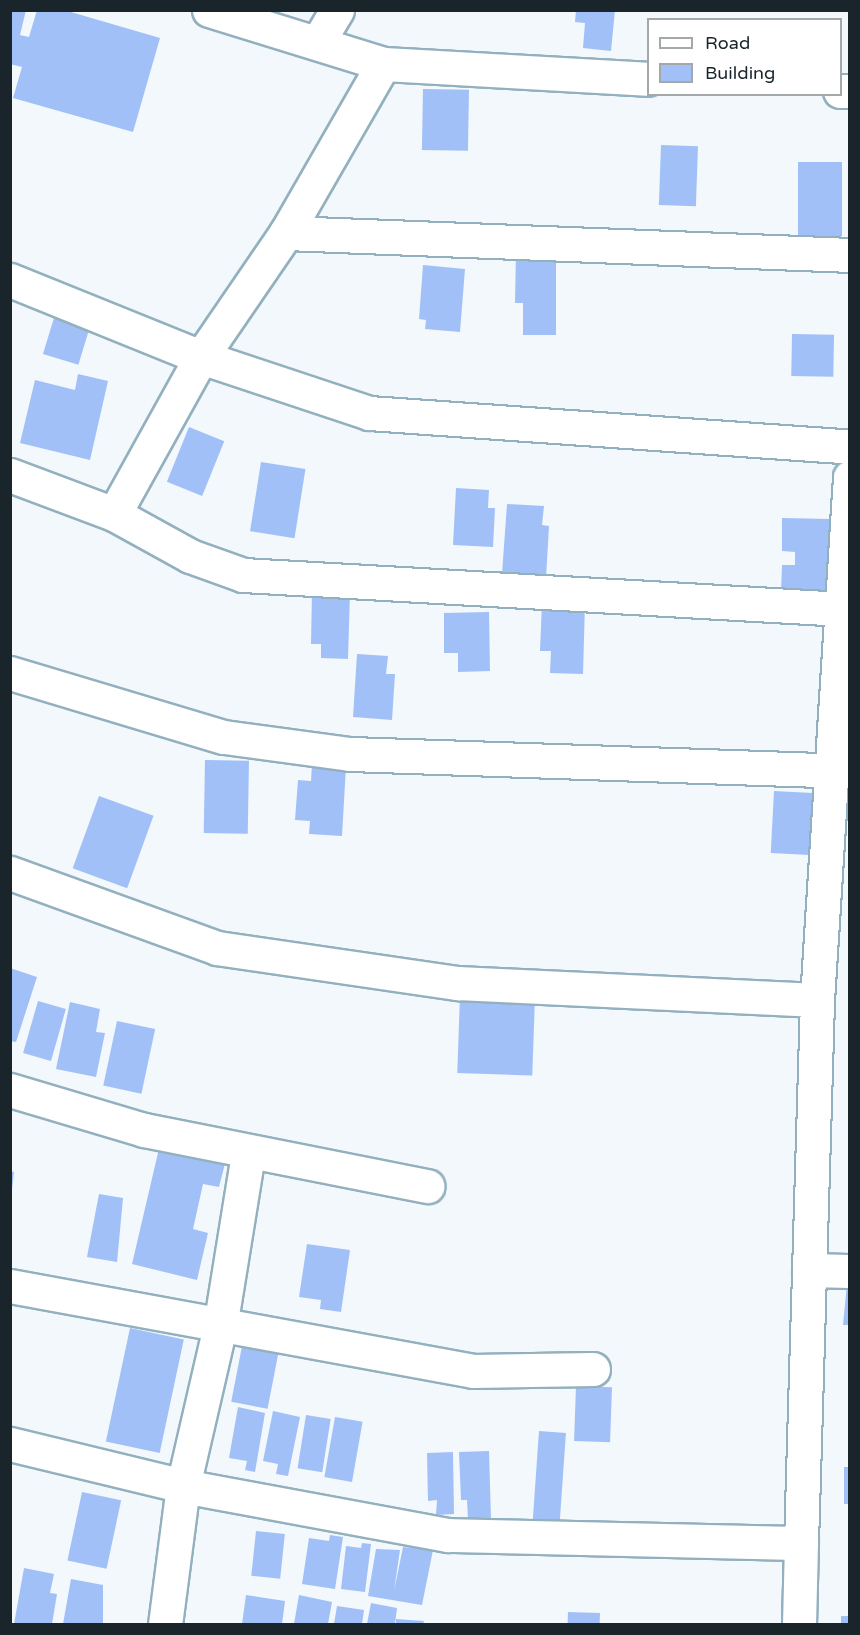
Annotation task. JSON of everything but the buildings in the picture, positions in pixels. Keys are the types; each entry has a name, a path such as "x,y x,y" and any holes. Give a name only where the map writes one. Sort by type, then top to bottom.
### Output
{"street":[{"path":"209,10 319,40 383,64 647,79"},
{"path":"319,40 337,10"},
{"path":"114,514 201,357 286,232 383,64"},
{"path":"286,232 849,255"},
{"path":"10,280 201,357 390,416 849,447"},
{"path":"10,475 114,514 199,560 243,575 843,609"},
{"path":"799,1624 816,1000 841,770 843,609 849,477"},
{"path":"10,673 224,737 350,754 841,770"},
{"path":"10,873 217,948 458,983 816,1000"},
{"path":"10,1090 248,1154 428,1186"},
{"path":"165,1624 183,1486 220,1326 248,1154"},
{"path":"809,1270 849,1271"},
{"path":"10,1286 472,1371 593,1369"},
{"path":"10,1444 183,1486 448,1535 801,1543"}]}
